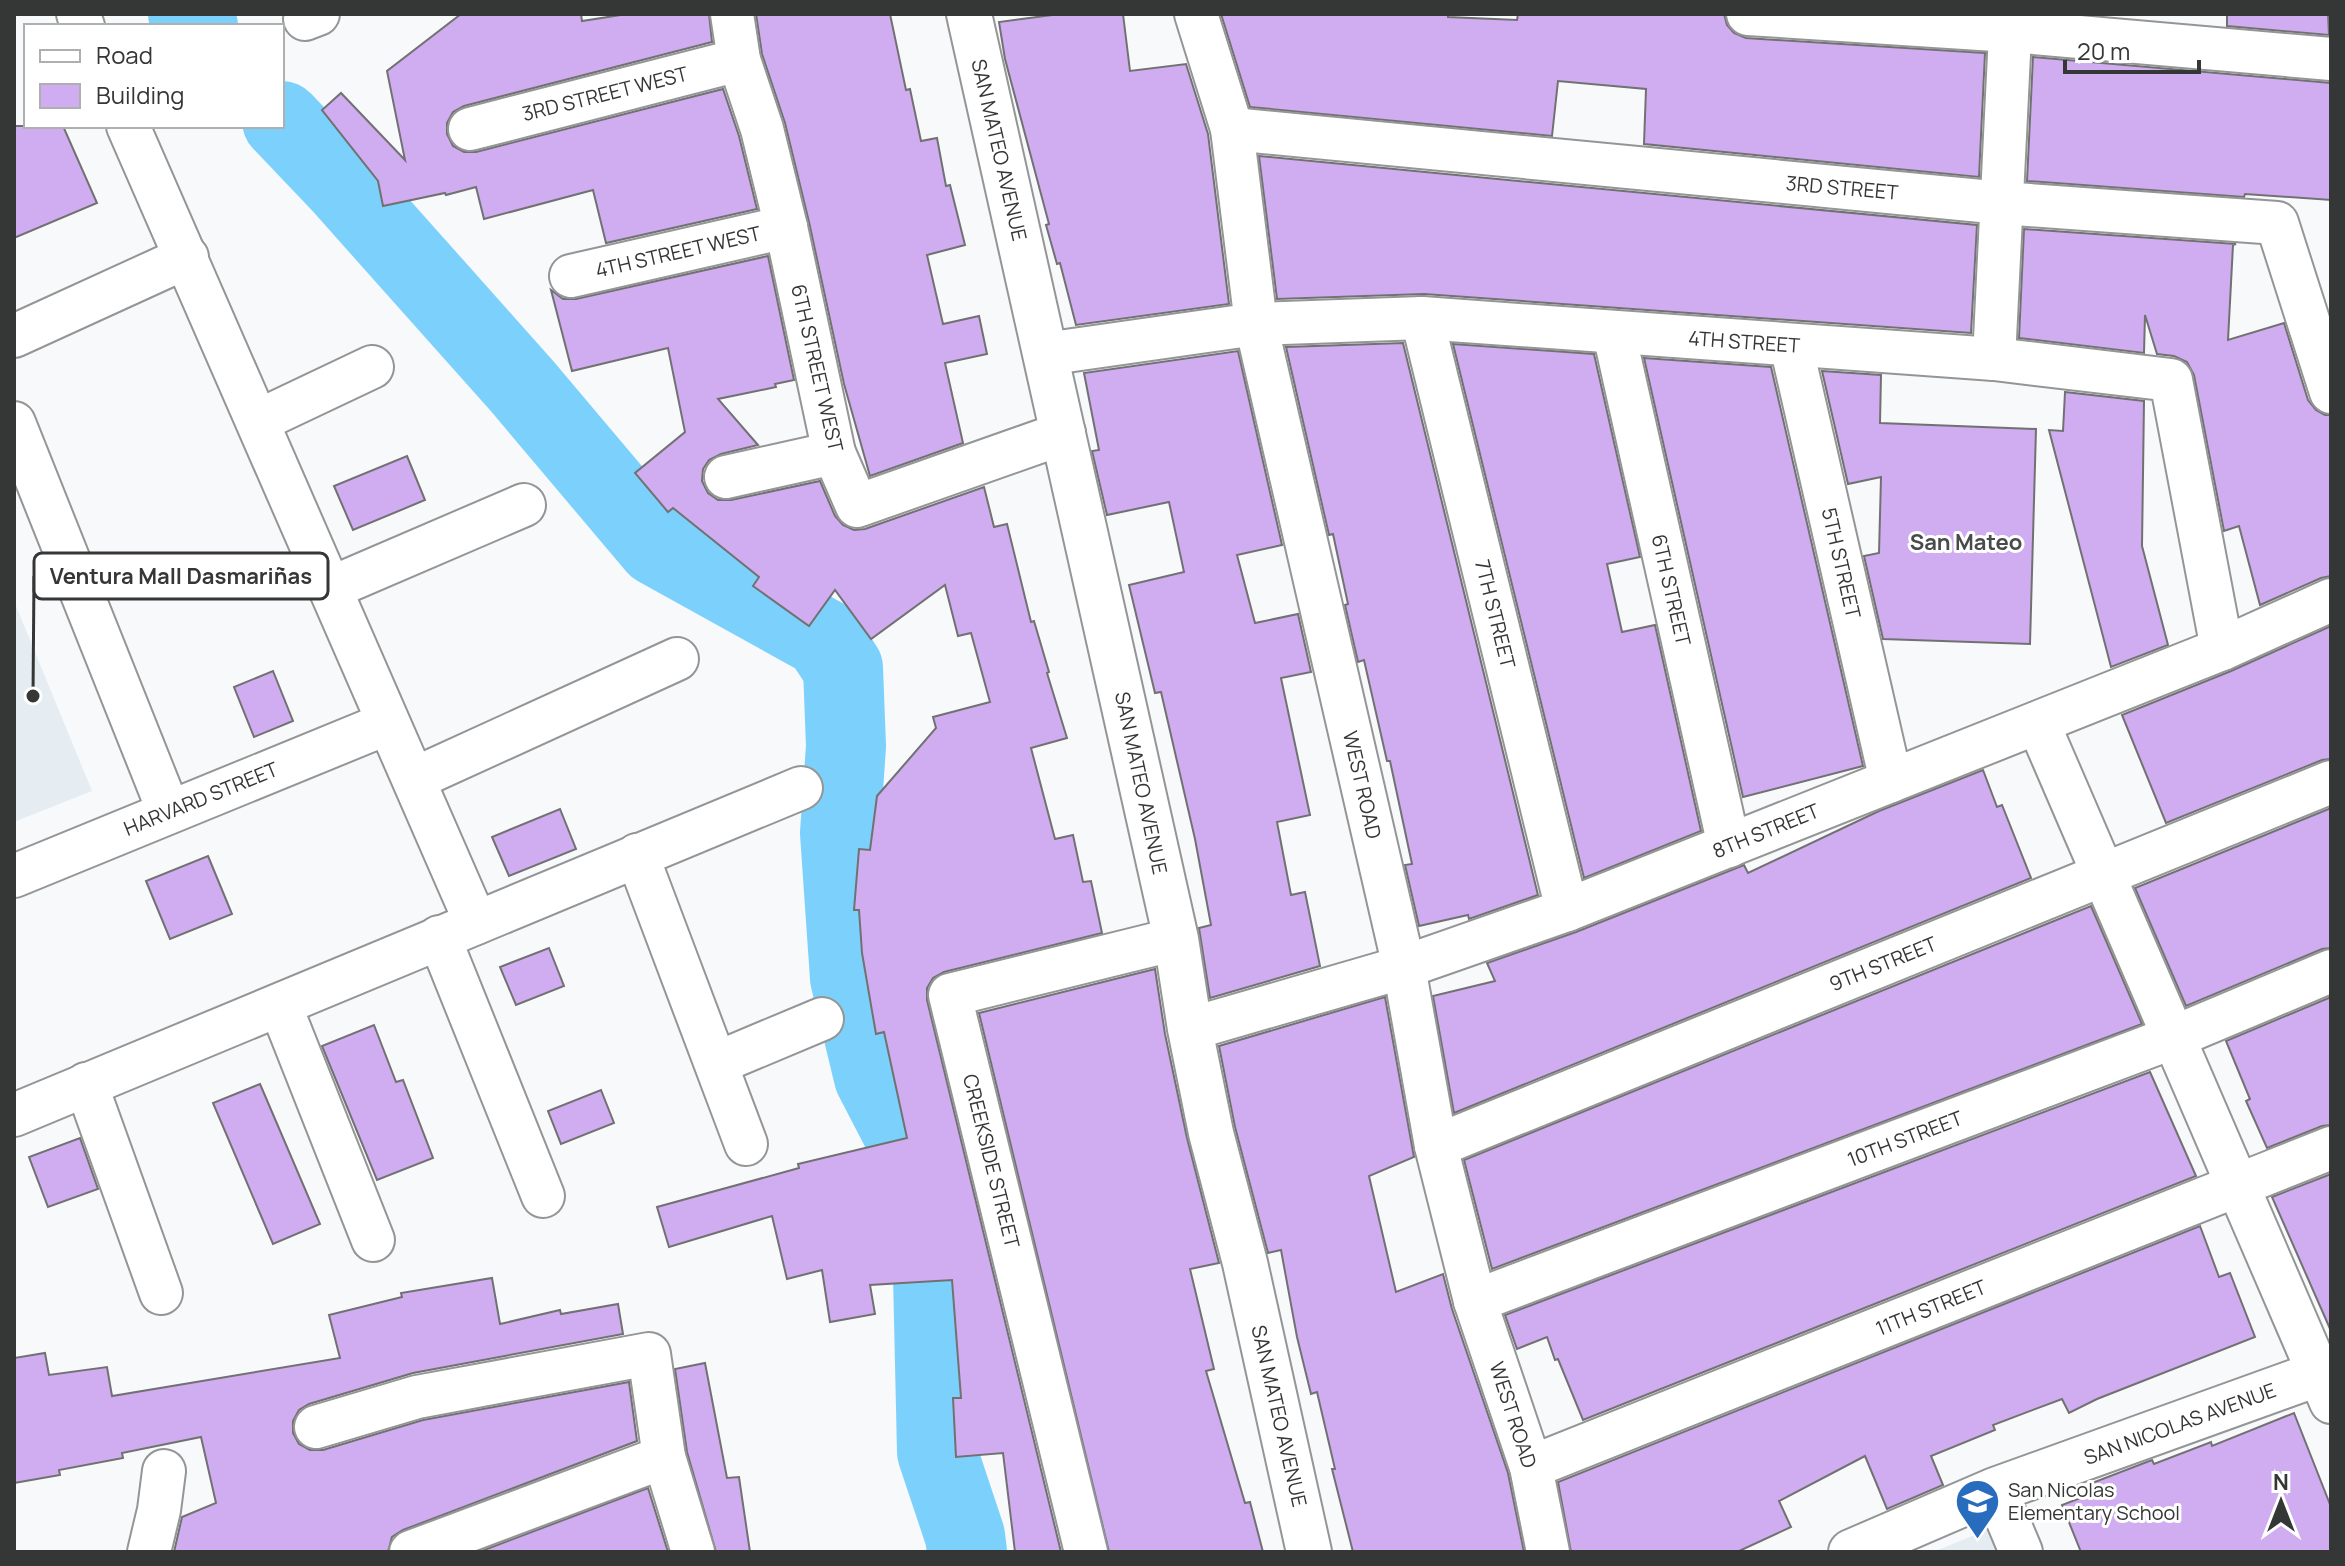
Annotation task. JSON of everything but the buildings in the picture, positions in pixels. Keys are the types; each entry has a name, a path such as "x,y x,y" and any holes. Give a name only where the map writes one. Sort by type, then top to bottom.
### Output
{"street":[{"name":"6TH STREET WEST","path":"732,14 739,60 762,129 786,227 834,453 857,506 1064,433"},
{"name":"SAN MATEO AVENUE","path":"969,14 1176,939 1211,1133 1245,1263 1309,1552"},
{"name":"WEST ROAD","path":"1196,14 1232,129 1256,324 1404,967 1436,1146 1475,1301 1531,1467 1548,1552"},
{"path":"1748,14 2011,22 2331,59"},
{"path":"1994,359 2011,22"},
{"name":"3RD STREET WEST","path":"470,129 739,60"},
{"path":"129,128 414,779 457,930 543,1196"},
{"name":"3RD STREET","path":"1232,129 2002,203 2277,223 2331,392"},
{"name":"4TH STREET WEST","path":"571,276 786,227"},
{"path":"14,336 187,257"},
{"name":"4TH STREET","path":"1045,354 1256,324 1422,318 1994,359 2171,380 2222,649"},
{"name":"7TH STREET","path":"1422,318 1567,910"},
{"name":"6TH STREET","path":"1614,333 1729,846"},
{"name":"5TH STREET","path":"1791,345 1891,781"},
{"path":"258,421 372,367"},
{"path":"14,423 169,812"},
{"path":"726,477 834,453"},
{"path":"331,588 524,505"},
{"name":"8TH STREET","path":"1190,1029 1404,967 1567,910 2222,649 2331,600"},
{"path":"414,779 677,659"},
{"name":"HARVARD STREET","path":"14,876 388,723"},
{"path":"2038,723 2238,1187 2327,1381"},
{"name":"9TH STREET","path":"1436,1146 2331,782"},
{"path":"14,1115 801,788"},
{"path":"637,855 746,1144"},
{"name":"CREEKSIDE STREET","path":"1086,1552 950,995 1176,939"},
{"name":"10TH STREET","path":"1475,1301 2174,1037 2331,971"},
{"path":"280,1005 373,1240"},
{"path":"717,1063 822,1019"},
{"path":"86,1084 161,1293"},
{"name":"11TH STREET","path":"1531,1467 2331,1148"},
{"path":"316,1427 417,1397 649,1354 664,1457 693,1552"},
{"name":"SAN NICOLAS AVENUE","path":"1851,1552 1995,1490 2327,1381"},
{"path":"411,1552 664,1457"},
{"path":"149,1552 164,1471"},
{"path":"1995,1490 2021,1552"}],"shaded area":[{"path":"14,601 92,791 14,822"},
{"name":"San Nicolas Elementary School","path":"1989,1529 1999,1552 1933,1552"}],"waterway":[{"path":"188,14 196,24"},
{"path":"284,123 522,386 657,546 823,638 843,668 846,746 840,833 850,978 874,1077 931,1187 937,1452 965,1536 967,1552"}],"place":[{"name":"Ventura Mall Dasmariñas","path":"33,696"},
{"name":"San Nicolas Elementary School","path":"1977,1540"}],"district":[{"name":"San Mateo","path":"1966,542"}]}
